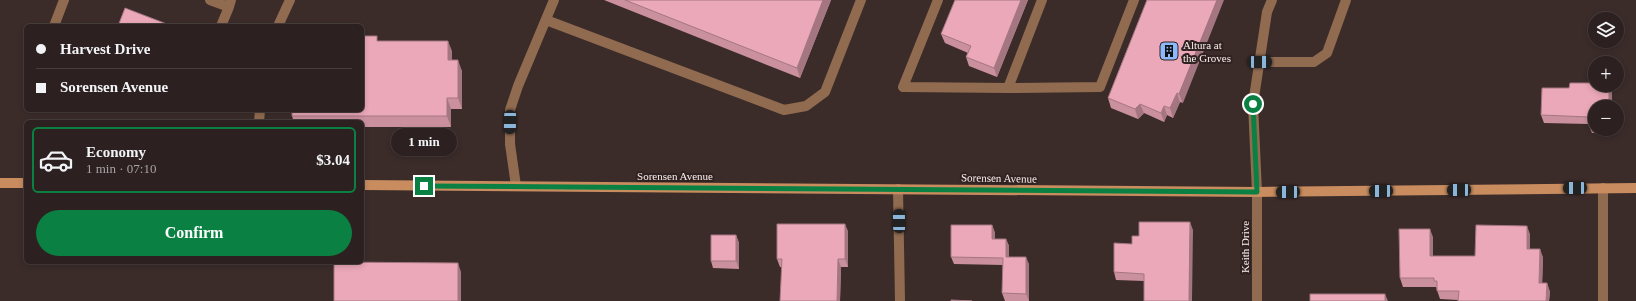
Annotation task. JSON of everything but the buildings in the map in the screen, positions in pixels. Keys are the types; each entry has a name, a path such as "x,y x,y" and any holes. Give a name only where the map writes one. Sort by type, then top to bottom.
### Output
{"street":[{"path":"55,24 64,0"},
{"path":"210,0 230,4 222,24"},
{"path":"279,24 290,0"},
{"path":"516,186 510,144 510,110 518,86 554,0"},
{"path":"546,20 784,110 806,106 825,92 861,0"},
{"path":"938,0 903,87 1100,87 1134,0"},
{"path":"1008,88 1042,0"},
{"name":"Keith Drive","path":"1257,301 1257,192 1253,104 1267,12 1272,0"},
{"path":"1260,62 1314,62 1327,53 1346,0"},
{"path":"0,183 24,183"},
{"name":"Sorensen Avenue","path":"364,185 1257,192 1636,188"},
{"path":"1603,188 1603,301"},
{"path":"898,189 900,301"}],"place":[{"name":"Altura at the Groves","path":"1169,51"}],"route":[{"path":"424,186 1257,192 1253,104"}]}
